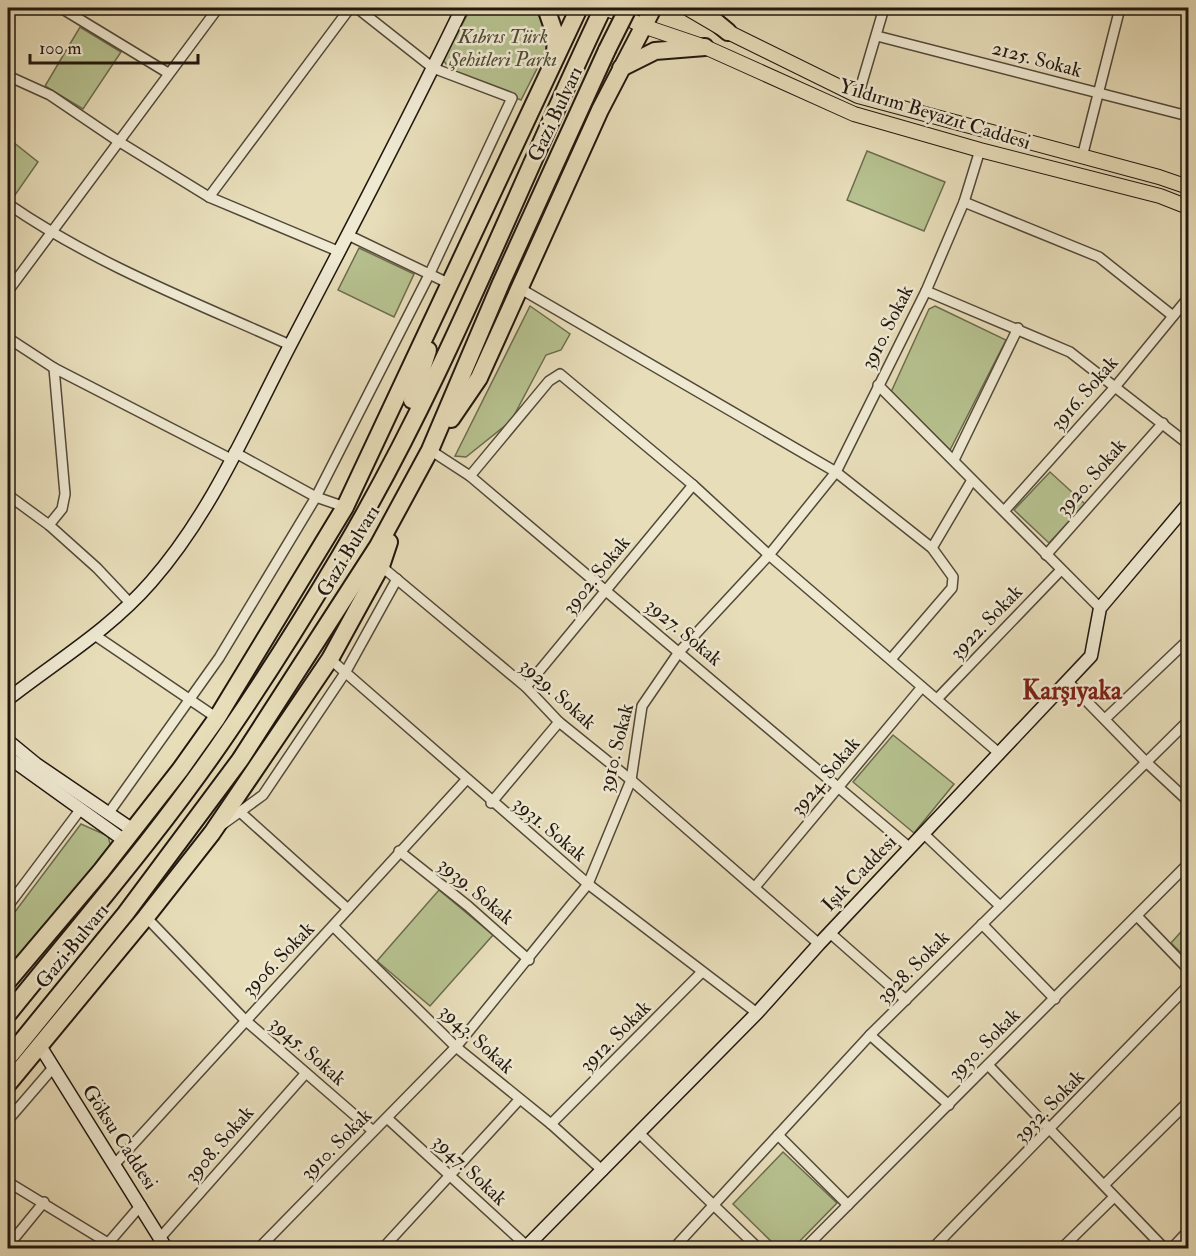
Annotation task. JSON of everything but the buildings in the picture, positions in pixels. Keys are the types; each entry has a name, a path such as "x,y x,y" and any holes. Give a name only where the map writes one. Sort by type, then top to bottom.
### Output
{"highway":[{"path":"546,8 556,37 554,59"},
{"path":"8,981 129,835 217,718 345,507 579,8"},
{"name":"Gazi Bulvarı","path":"8,1014 133,858 229,732 340,555 392,462 588,38 605,8"},
{"name":"Gazi Bulvarı","path":"8,1059 126,913 240,760 378,546 430,450 501,283 628,8"},
{"path":"430,450 479,378 620,68 653,8"},
{"path":"699,8 728,32"},
{"path":"620,68 655,51 705,48"},
{"path":"392,462 450,284"},
{"path":"8,1084 212,833 330,659 381,566 402,501"}],"main road":[{"name":"Yıldırım Beyazıt Caddesi","path":"605,8 643,26 705,48 854,114 980,150 1160,196 1188,207"},
{"name":"Yıldırım Beyazıt Caddesi","path":"687,8 728,32 858,96 1188,187"}],"street":[{"path":"61,8 168,73"},
{"path":"8,291 218,8"},
{"path":"209,196 350,8"},
{"path":"108,814 190,701 316,497 430,273 512,98 433,68 357,8"},
{"path":"8,699 96,636 130,603 185,540 233,456 340,252 462,8"},
{"path":"858,96 884,8"},
{"path":"1082,157 1120,8"},
{"name":"2125. Sokak","path":"877,36 1188,116"},
{"path":"8,76 50,95 118,141 209,196 340,252"},
{"name":"3910. Sokak","path":"259,1248 456,1047 529,960 588,884 631,780 642,705 679,652 769,555 836,472 926,291 964,202 980,150"},
{"path":"964,202 1099,257 1173,316"},
{"path":"8,204 51,234 94,257 290,345"},
{"path":"348,235 450,284"},
{"path":"521,289 836,472 932,548 953,577 952,588 891,659"},
{"path":"926,291 1018,328 1070,352 1188,444"},
{"name":"3916. Sokak","path":"1005,510 1114,387 1188,298"},
{"path":"954,460 1018,328"},
{"path":"8,338 54,368 316,497 345,507"},
{"path":"49,525 62,509 65,494 54,368"},
{"path":"470,476 549,381 560,374 693,484 769,555 1000,754"},
{"path":"878,385 1005,510 1060,571 1100,608"},
{"name":"3920. Sokak","path":"1046,555 1163,423"},
{"name":"3927. Sokak","path":"430,450 470,476 840,786 910,848"},
{"path":"932,548 972,480"},
{"name":"3902. Sokak","path":"526,687 693,484"},
{"path":"8,495 49,525 98,568 130,603"},
{"name":"Işık Caddesi","path":"527,1248 757,1013 819,944 1068,682 1091,656 1100,608 1188,504"},
{"name":"3929. Sokak","path":"381,566 526,687 559,722 631,780 819,944"},
{"name":"3922. Sokak","path":"937,699 1060,571"},
{"path":"212,833 263,795 345,674 397,579"},
{"path":"96,636 217,718"},
{"path":"1105,719 1188,640"},
{"name":"3931. Sokak","path":"330,659 491,802 588,884 757,1013"},
{"path":"1068,682 1145,761 1188,801"},
{"name":"3924. Sokak","path":"755,887 922,687"},
{"name":"3928. Sokak","path":"674,1248 870,1035 1188,721"},
{"path":"491,802 559,722"},
{"path":"8,741 108,814 129,835"},
{"path":"8,757 80,810 129,835"},
{"name":"3906. Sokak","path":"116,1164 466,780"},
{"path":"8,906 80,810"},
{"path":"240,812 348,909"},
{"path":"924,834 1000,906"},
{"name":"3939. Sokak","path":"399,851 468,906 529,960"},
{"name":"3930. Sokak","path":"806,1248 1188,864"},
{"path":"1137,916 1188,969"},
{"name":"3945. Sokak","path":"146,917 245,1020 373,1131"},
{"path":"982,924 1055,999"},
{"name":"3943. Sokak","path":"334,927 456,1047 551,1124 603,1171"},
{"path":"830,933 906,1000"},
{"name":"3912. Sokak","path":"551,1124 702,972"},
{"name":"3932. Sokak","path":"933,1248 1051,1130 1188,986"},
{"path":"870,1035 949,1105"},
{"name":"Göksu Caddesi","path":"40,1046 52,1069 116,1164 163,1243"},
{"path":"988,1065 1164,1248"},
{"path":"8,1120 52,1069"},
{"name":"3908. Sokak","path":"163,1243 306,1073"},
{"path":"383,1248 519,1100"},
{"path":"1104,1185 1188,1101"},
{"name":"3947. Sokak","path":"387,1118 527,1248"},
{"path":"640,1134 758,1248"},
{"path":"778,1134 848,1205"},
{"path":"8,1182 44,1202 106,1246 141,1205"},
{"path":"1062,1248 1114,1197"},
{"path":"8,1246 44,1202"},
{"path":"1172,1248 1188,1231"}],"green space":[{"name":"Kıbrıs Türk Şehitleri Parkı","path":"471,8 536,8 548,37 546,51 521,100 452,72 443,60"},
{"path":"80,27 121,52 83,109 45,86"},
{"path":"8,138 38,162 15,195 8,190"},
{"path":"867,151 945,182 924,231 847,200"},
{"path":"359,248 414,274 394,317 338,290"},
{"path":"530,306 570,334 561,350 546,355 511,421 466,457 455,456"},
{"path":"935,306 1006,340 950,450 891,392 929,309"},
{"path":"1050,472 1085,504 1049,543 1014,510"},
{"path":"893,735 954,784 914,833 853,782"},
{"path":"81,824 108,836 112,851 8,971 8,921"},
{"path":"439,890 493,935 430,1006 377,961"},
{"path":"1188,924 1188,960 1171,943"},
{"path":"783,1152 837,1203 793,1248 778,1248 733,1204"}],"district":[{"name":"Karşıyaka","path":"1072,691"}]}
